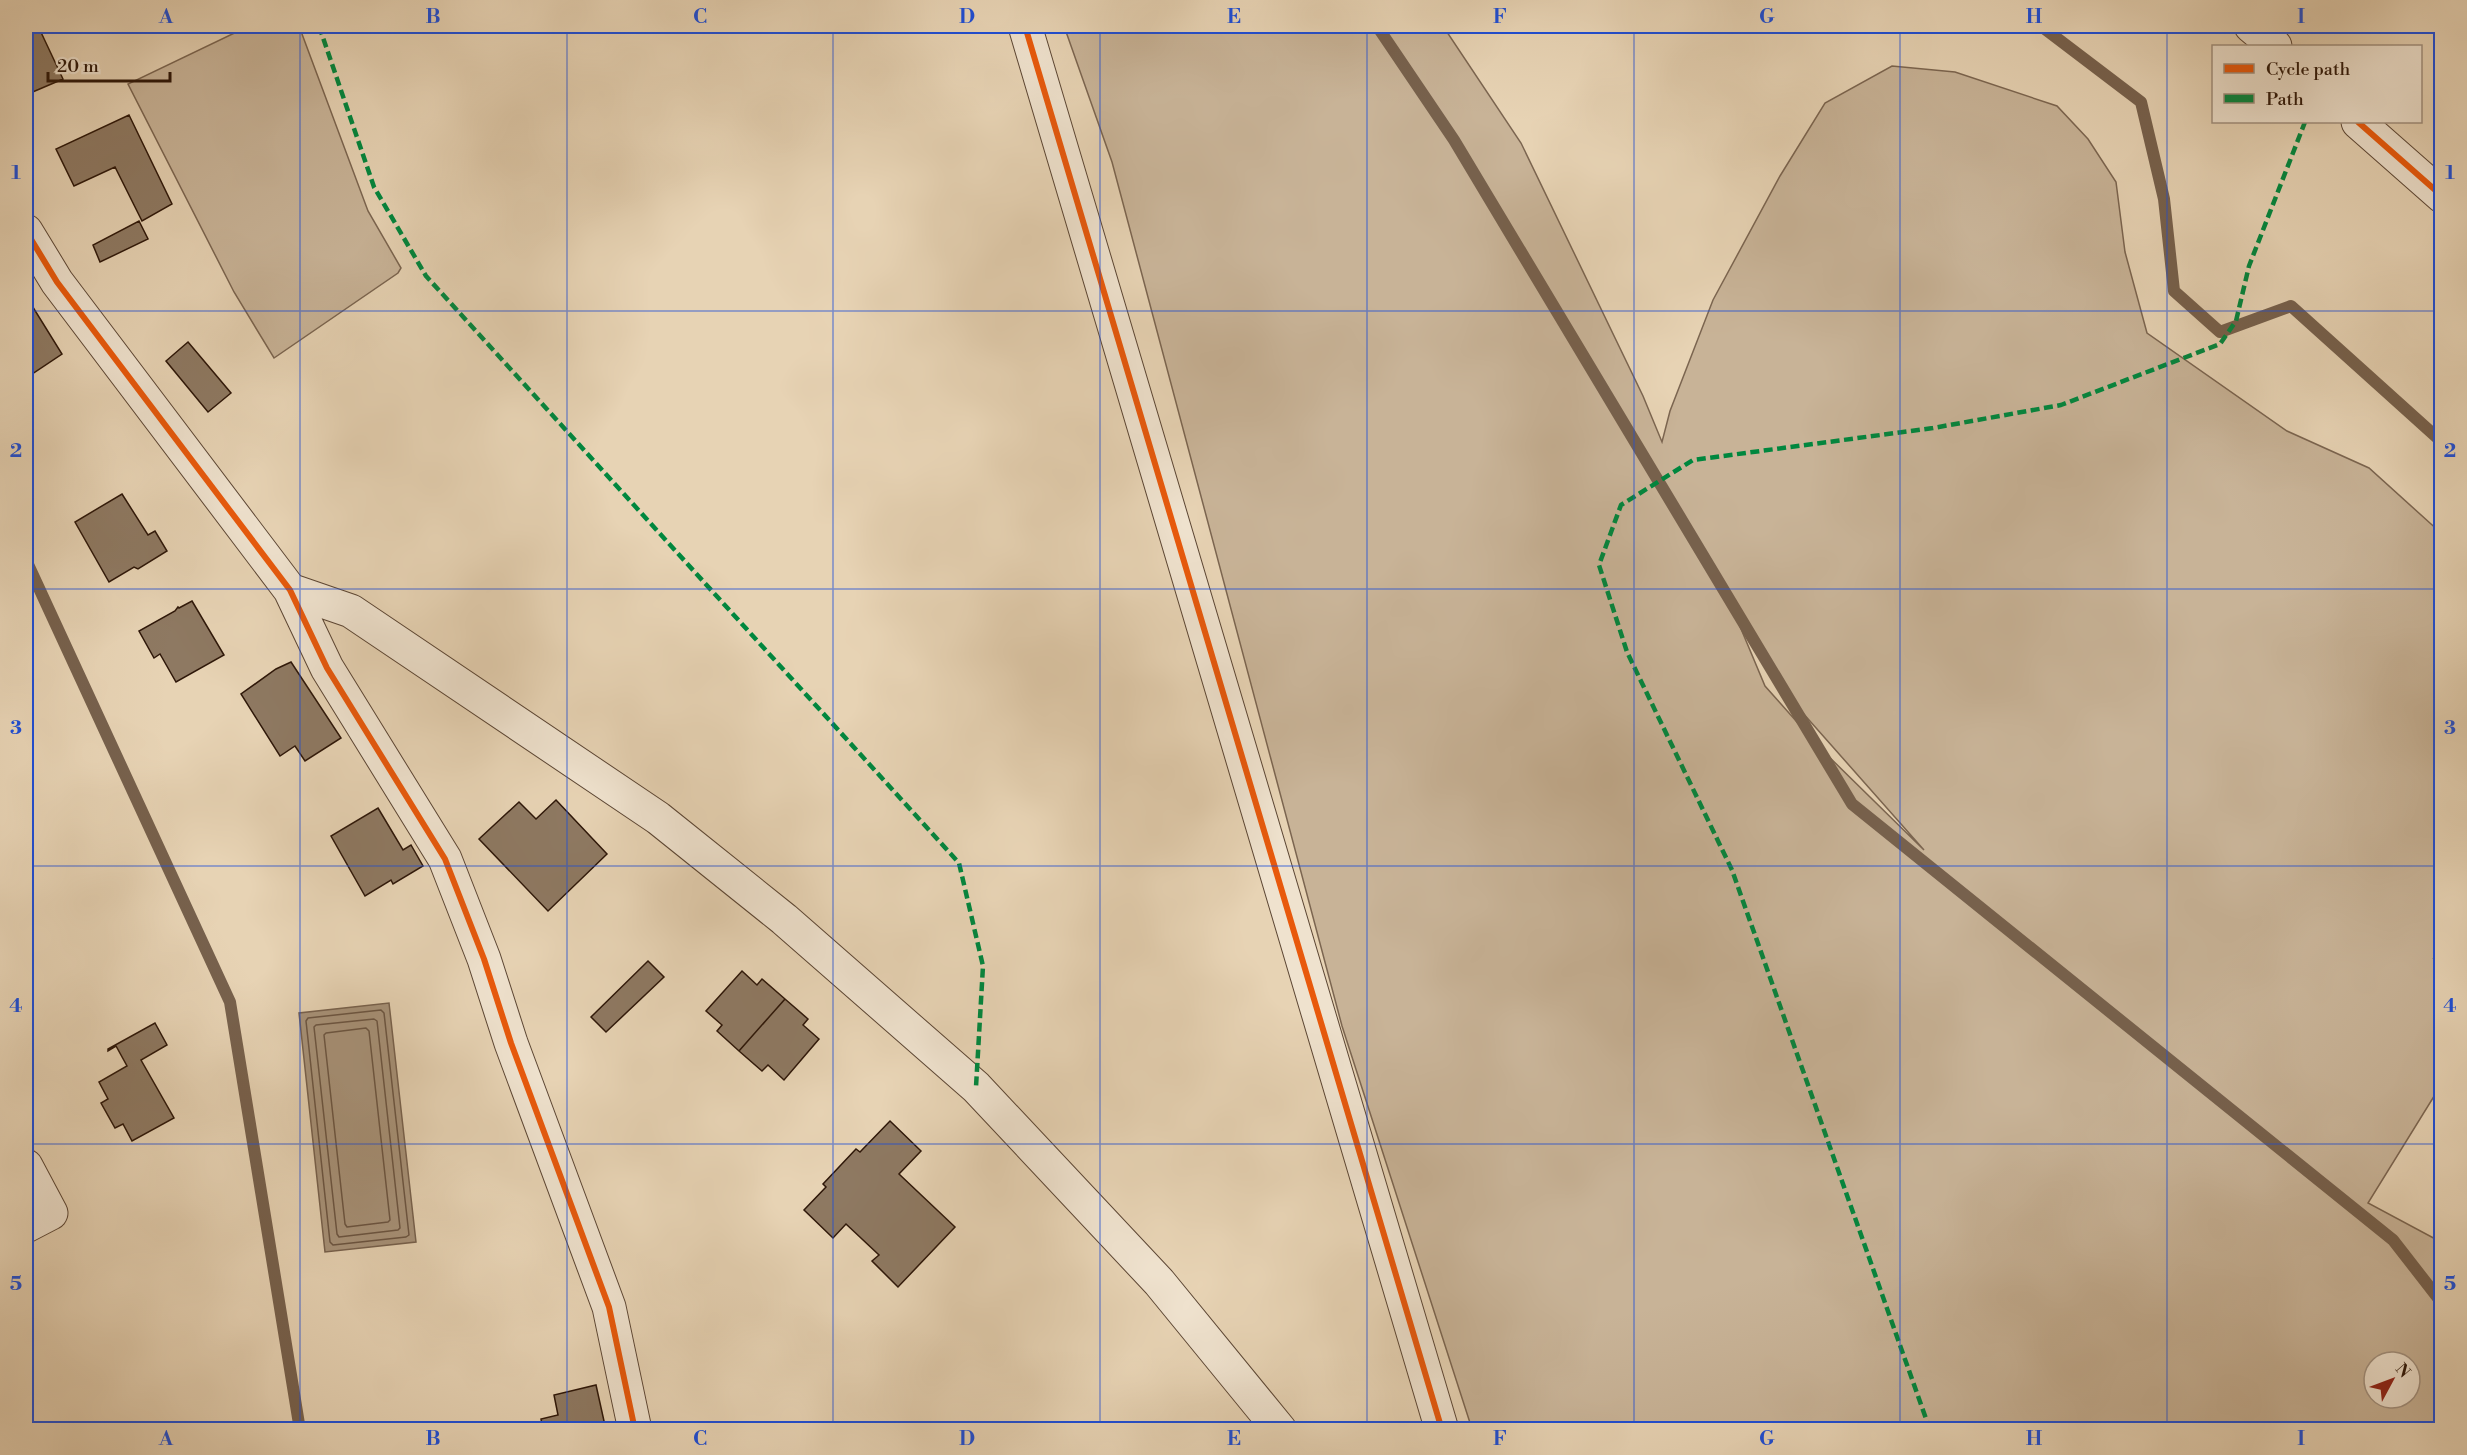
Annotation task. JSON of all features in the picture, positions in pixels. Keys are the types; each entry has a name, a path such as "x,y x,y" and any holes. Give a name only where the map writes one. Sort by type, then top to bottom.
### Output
{"street":[{"path":"1025,26 1442,1430"},
{"path":"2251,26 2274,45"},
{"path":"2359,123 2442,196"},
{"path":"26,231 57,282 290,590 327,668 445,859 484,959 511,1043 609,1307 635,1430"},
{"path":"290,590 351,611 658,818 784,919 976,1087 1159,1281 1280,1430"},
{"path":"26,1166 51,1213 26,1226"}],"shaded area":[{"path":"249,26 299,26 368,211 401,268 398,273 274,358 234,292 128,84"},
{"path":"1064,26 1443,26 1521,143 1643,396 1662,442 1670,411 1713,300 1780,176 1825,103 1892,66 1955,72 2057,106 2088,139 2116,182 2125,252 2147,333 2287,431 2369,468 2441,533 2442,949 2433,959 2441,955 2441,1085 2368,1203 2441,1242 2441,1429 1472,1429 1342,1026 1112,162","holes":["1726,593 1794,703 1924,850 1820,748 1765,686"]}],"water":[{"path":"389,1003 416,1242 325,1252 299,1013"}],"building":[{"path":"26,26 38,26 63,79 28,94 26,89"},
{"path":"129,115 172,204 142,221 115,167 74,186 56,149"},
{"path":"139,221 148,239 100,262 93,245"},
{"path":"26,296 62,354 26,378"},
{"path":"188,342 231,393 208,412 166,361"},
{"path":"122,494 148,535 155,531 167,551 138,569 134,567 109,582 75,522"},
{"path":"192,601 224,655 176,682 160,654 154,658 139,631"},
{"path":"291,662 341,738 305,761 295,746 280,756 241,694 276,669"},
{"path":"26,774 31,786 26,789"},
{"path":"556,800 607,854 548,911 479,839 519,802 536,819"},
{"path":"378,808 403,850 411,845 423,866 393,884 391,880 365,896 331,836"},
{"path":"648,961 664,977 606,1032 591,1017"},
{"path":"742,971 757,985 762,979 785,999 739,1051 717,1031 722,1025 706,1011"},
{"path":"785,999 808,1019 803,1025 819,1039 784,1080 768,1065 762,1071 739,1051"},
{"path":"155,1023 167,1045 141,1060 174,1118 132,1141 123,1124 115,1128 101,1103 108,1099 99,1082 127,1066 116,1046 108,1051 108,1049"},
{"path":"890,1121 921,1151 899,1174 955,1227 898,1287 872,1261 879,1255 846,1224 833,1238 804,1210 826,1187 823,1184 856,1149 860,1152"},
{"path":"596,1385 606,1430 543,1430 541,1419 558,1415 554,1395"}],"waterway":[{"path":"1377,26 1454,140 1852,804 2393,1240 2442,1303"},
{"path":"2041,26 2141,102 2164,199 2174,291 2220,332 2291,306 2442,442"},
{"path":"26,560 230,1002 300,1430"}],"marked path":[{"path":"319,26 374,187 426,276 959,863 983,966 976,1087"},
{"path":"1930,1430 1732,870 1627,652 1599,565 1621,505 1693,460 1933,428 2061,405 2220,344 2236,321 2249,266 2305,123"}],"cycle path":[{"path":"1025,26 1442,1430"},
{"path":"2359,123 2442,196"},
{"path":"26,231 57,282 290,590 327,668 445,859 484,959 511,1043 609,1307 635,1430"}]}
